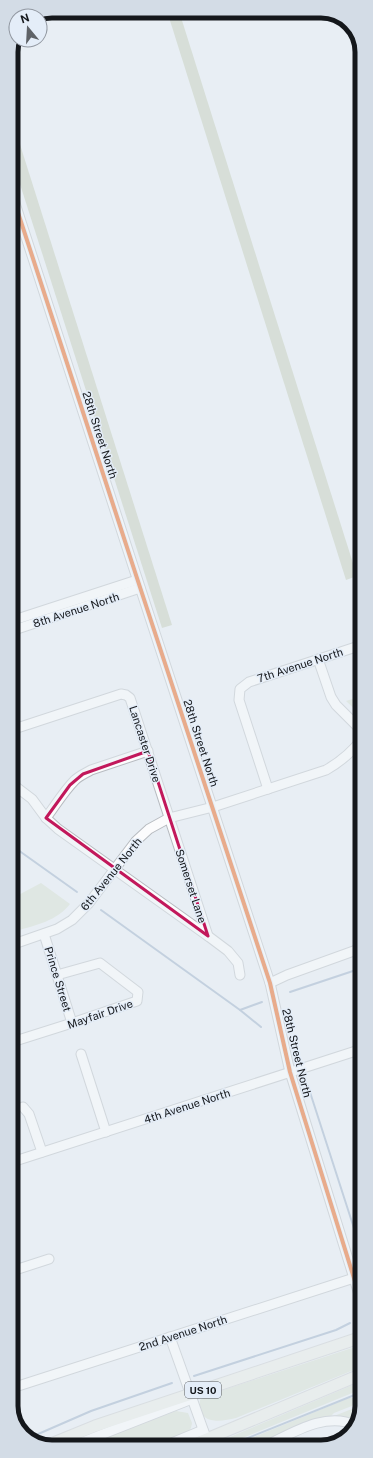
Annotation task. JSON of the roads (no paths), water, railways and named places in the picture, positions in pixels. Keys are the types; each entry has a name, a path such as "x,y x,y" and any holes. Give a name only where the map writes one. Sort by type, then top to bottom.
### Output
{"main road":[{"name":"US 10","path":"61,1440 96,1426 191,1396 355,1339"},
{"path":"206,1439 355,1377"}],"street":[{"name":"28th Street North","path":"18,212 270,983 290,1072 355,1281"},
{"name":"8th Avenue North","path":"18,619 139,584"},
{"name":"8th Avenue North","path":"18,628 139,584"},
{"name":"7th Avenue North","path":"268,789 239,700 240,689 249,682 355,647"},
{"path":"318,659 331,697 336,705 355,724"},
{"name":"Lancaster Drive","path":"18,728 121,694 126,695 132,702 169,818"},
{"name":"6th Avenue North","path":"18,943 57,929 72,920 88,903 136,841 149,829 169,818 213,807 326,770 338,763 355,749"},
{"path":"46,818 75,780 83,774 148,751"},
{"path":"18,788 32,799 46,818 58,829 114,870"},
{"name":"Somerset Lane","path":"169,818 208,936"},
{"name":"Somerset Lane","path":"114,870 208,936"},
{"name":"Prince Street","path":"44,934 72,1023"},
{"path":"208,936 228,951 238,963 240,975"},
{"path":"270,983 286,975 355,950"},
{"name":"Mayfair Drive","path":"18,1040 138,1001 138,992 100,963 58,975"},
{"name":"4th Avenue North","path":"18,1160 355,1051"},
{"path":"81,1054 106,1132"},
{"path":"24,1107 30,1114 42,1152"},
{"path":"18,1269 49,1259"},
{"name":"2nd Avenue North","path":"18,1386 354,1278"},
{"path":"170,1337 206,1439"},
{"path":"87,1440 191,1396"},
{"path":"278,1440 316,1423 332,1420 350,1424"}],"waterway":[{"path":"18,850 77,892"},
{"path":"101,910 240,1010 261,1027"},
{"path":"290,992 355,970"},
{"path":"240,1010 262,1002"},
{"path":"308,1086 355,1231"},
{"path":"194,1376 336,1330 350,1323"},
{"path":"35,1435 91,1411 172,1383"},
{"path":"243,1440 355,1395"}]}
